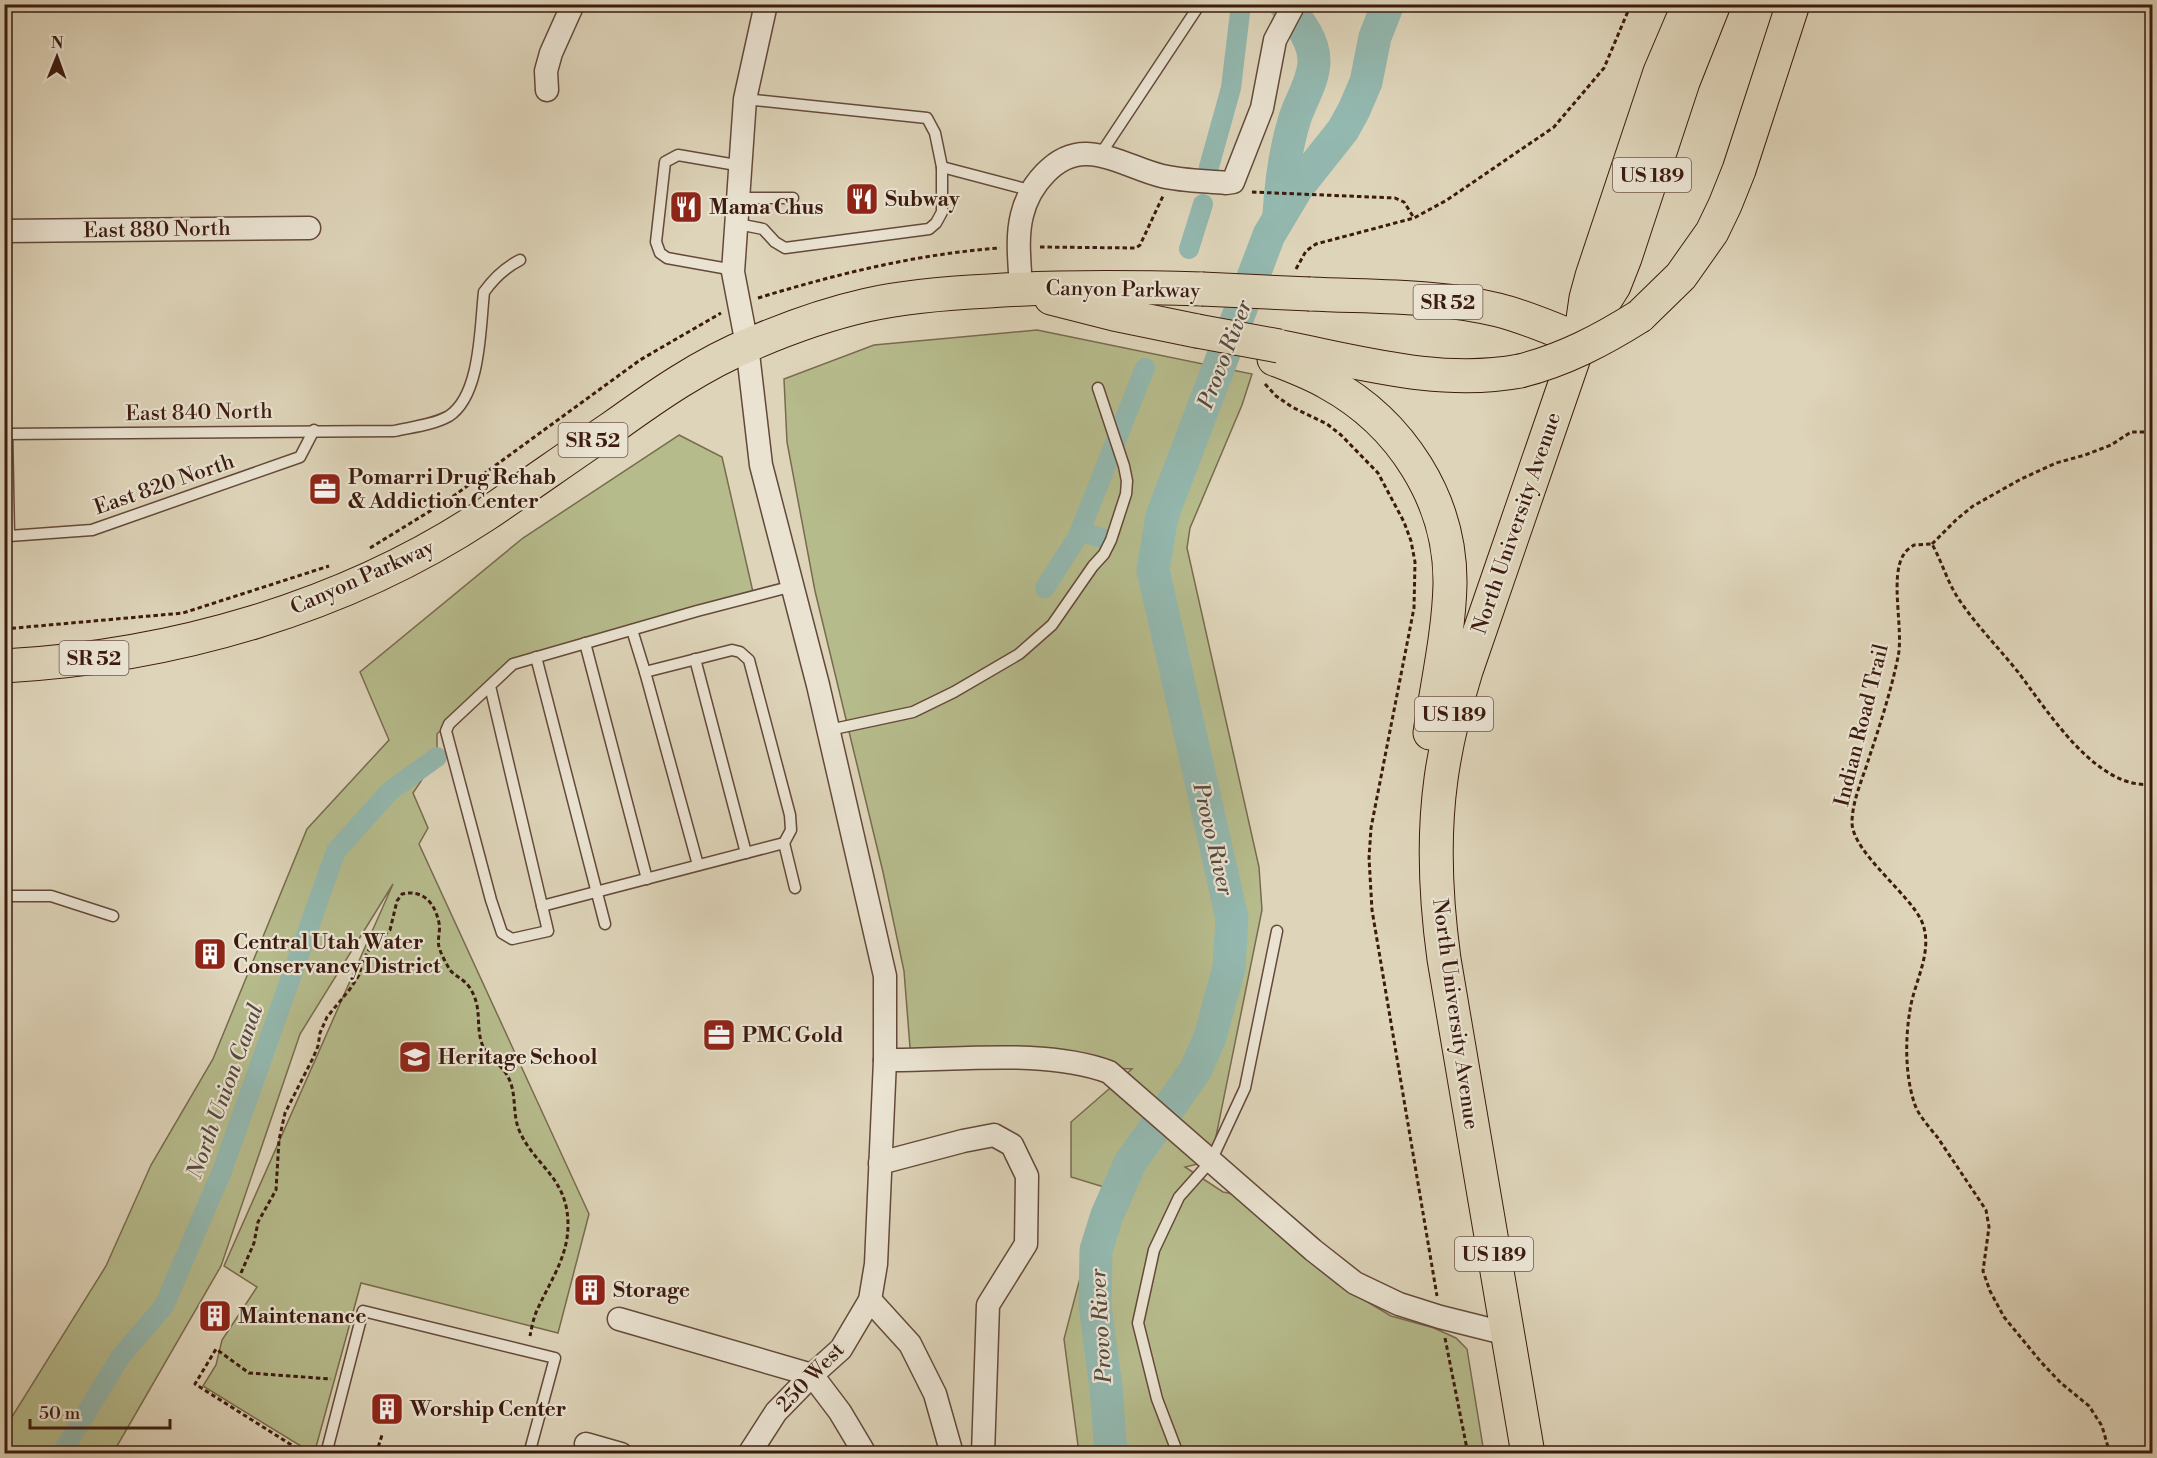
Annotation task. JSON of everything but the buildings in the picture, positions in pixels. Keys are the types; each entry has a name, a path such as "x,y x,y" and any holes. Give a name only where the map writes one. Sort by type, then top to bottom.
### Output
{"highway":[{"name":"US 189","path":"1580,340 1586,298 1592,276 1660,72 1689,4"},
{"name":"US 189","path":"1580,340 1614,286 1683,82 1714,4"},
{"path":"1276,352 1450,377 1480,377 1520,371 1569,355 1594,344 1640,316 1681,276 1712,232 1739,170 1792,4"},
{"name":"Canyon Parkway","path":"4,666 80,660 128,653 234,628 324,597 425,552 485,515 651,400 747,345 793,327 864,306 921,296 1080,286 1420,299 1498,310 1580,340"},
{"name":"Canyon Parkway","path":"1021,289 1082,306 1197,331 1276,352"},
{"name":"North University Avenue","path":"1528,1454 1444,959 1439,914 1438,820 1447,746 1463,681 1580,340"},
{"path":"1276,352 1330,384 1375,417 1414,462 1436,502 1445,536 1450,584 1448,616 1429,738 1430,780 1438,820"}],"street":[{"path":"547,90 546,71 551,52 573,4"},
{"name":"250 West","path":"749,1454 776,1412 841,1349 870,1300 876,1264 885,1060 885,976 829,730 761,465 747,345 736,296 734,270 746,99 766,4"},
{"path":"1021,289 1019,246 1022,214 1033,190 1049,169 1058,162 1085,153 1100,155 1160,176 1233,182 1262,108 1273,49 1294,4"},
{"name":"East 880 North","path":"4,231 309,228"},
{"path":"885,1060 1025,1057 1094,1067 1109,1072 1313,1250 1355,1283 1399,1304 1508,1334"},
{"path":"880,1163 963,1141 994,1136 1012,1145 1027,1176 1026,1244 988,1305 983,1454"},
{"path":"870,1300 910,1344 935,1394 952,1454"},
{"path":"619,1319 812,1375 840,1412 864,1454"},
{"path":"586,1444 621,1454"}],"lane":[{"path":"1100,155 1200,4"},
{"path":"738,224 763,229 775,242 785,248 929,229 936,223 942,212 942,167 936,133 927,118 746,99"},
{"path":"734,270 667,258 660,253 656,242 666,162 678,155 742,166"},
{"path":"942,167 1033,190"},
{"path":"740,198 793,198"},
{"name":"East 840 North","path":"6,434 394,430 424,425 449,415 468,392 475,369 484,292 506,268 520,260"},
{"path":"829,730 913,712 954,692 1018,654 1052,625 1104,554 1128,488 1124,466 1098,388"},
{"name":"East 820 North","path":"6,434 9,536 92,530 300,457 314,430"},
{"path":"490,686 548,931 512,939 502,933 491,900 446,732 449,724 513,664 793,586"},
{"path":"632,630 698,865"},
{"path":"585,643 647,879"},
{"path":"645,672 732,650 740,652 749,660 790,815 791,830 784,843 795,888"},
{"path":"536,657 605,924"},
{"path":"695,659 746,853"},
{"path":"542,906 784,843"},
{"path":"4,896 51,896 113,916"},
{"path":"1178,1454 1157,1399 1138,1323 1154,1250 1179,1197 1211,1161 1245,1088 1277,931"},
{"path":"326,1452 363,1311 555,1358 529,1454"}],"path":[{"path":"1245,191 1399,199 1404,202 1414,218 1447,200 1554,127 1604,68 1631,4"},
{"path":"778,292 861,269 963,250 1019,246 1136,248 1140,245 1165,191"},
{"path":"363,552 448,500 640,360 706,321"},
{"name":"Indian Road Trail","path":"2110,1454 2102,1426 2089,1406 2061,1383 2041,1362 2004,1317 1990,1291 1983,1271 1989,1227 1986,1210 1915,1106 1909,1078 1907,1045 1909,1012 1914,986 1927,949 1922,922 1854,835 1852,824 1853,812 1899,655 1898,573 1904,554 1914,545 1932,544 1973,506 2021,479 2056,463 2111,445 2132,432 2152,432"},
{"path":"1932,544 1957,597 2059,728 2107,772 2124,781 2144,785 2152,784"},
{"path":"4,629 183,613 331,565"},
{"path":"1414,608 1396,708 1374,801 1370,879 1380,967 1440,1317 1468,1454"},
{"path":"241,1273 254,1243 258,1222 276,1190 279,1140 285,1113 313,1058 327,1017 359,975 363,960 370,948 390,930 397,901 402,894 412,892 422,894 434,909 440,925 439,950 451,972 461,977 470,988 478,1005 481,1041 485,1050 509,1077 514,1111 520,1131 552,1173 564,1197 568,1225 565,1249 534,1318 526,1351"},
{"path":"344,1382 335,1379 249,1373 216,1349 195,1384 301,1451 344,1450 352,1454"},
{"path":"376,1454 382,1435"}],"green space":[{"path":"1037,330 1252,374 1242,405 1190,528 1187,548 1259,867 1262,910 1211,1161 1185,1167 1223,1192 1234,1194 1337,1284 1391,1316 1434,1328 1456,1338 1467,1349 1484,1453 1079,1453 1064,1339 1104,1187 1071,1177 1071,1122 1132,1069 911,1060 904,971 883,872 815,591 787,442 784,379 874,345"},
{"path":"679,435 722,457 753,592 511,662 437,734 437,757 413,793 428,828 419,844 589,1214 558,1333 361,1283 316,1447 304,1448 203,1386 216,1365 222,1340 257,1287 224,1266 393,884 300,1034 221,1266 113,1453 5,1454 5,1428 106,1266 151,1165 213,1059 307,829 389,740 360,672 523,538"}],"waterway":[{"path":"1209,167 1231,88 1241,4"},
{"name":"Provo River","path":"1279,214 1282,178 1289,142 1295,118 1312,75 1314,61 1308,38 1285,4"},
{"name":"Provo River","path":"1111,1454 1106,1388 1095,1306 1096,1250 1107,1215 1130,1163 1195,1071 1210,1037 1229,968 1232,918 1153,570 1162,516 1269,235 1297,188 1343,130 1354,110 1366,82 1375,37 1388,4"},
{"path":"1189,249 1203,204"},
{"path":"1045,588 1078,536 1145,368"},
{"path":"1078,536 1085,533 1102,538"},
{"name":"North Union Canal","path":"61,1454 121,1356 164,1306 222,1171 336,851 390,791 437,757"}],"place":[{"name":"Subway","path":"862,199"},
{"name":"Mama Chus","path":"686,207"},
{"name":"Pomarri Drug Rehab & Addiction Center","path":"325,489"},
{"name":"Central Utah Water Conservancy District","path":"210,954"},
{"name":"PMC Gold","path":"719,1035"},
{"name":"Heritage School","path":"415,1057"},
{"name":"Storage","path":"590,1290"},
{"name":"Maintenance","path":"215,1316"},
{"name":"Worship Center","path":"387,1409"}]}
